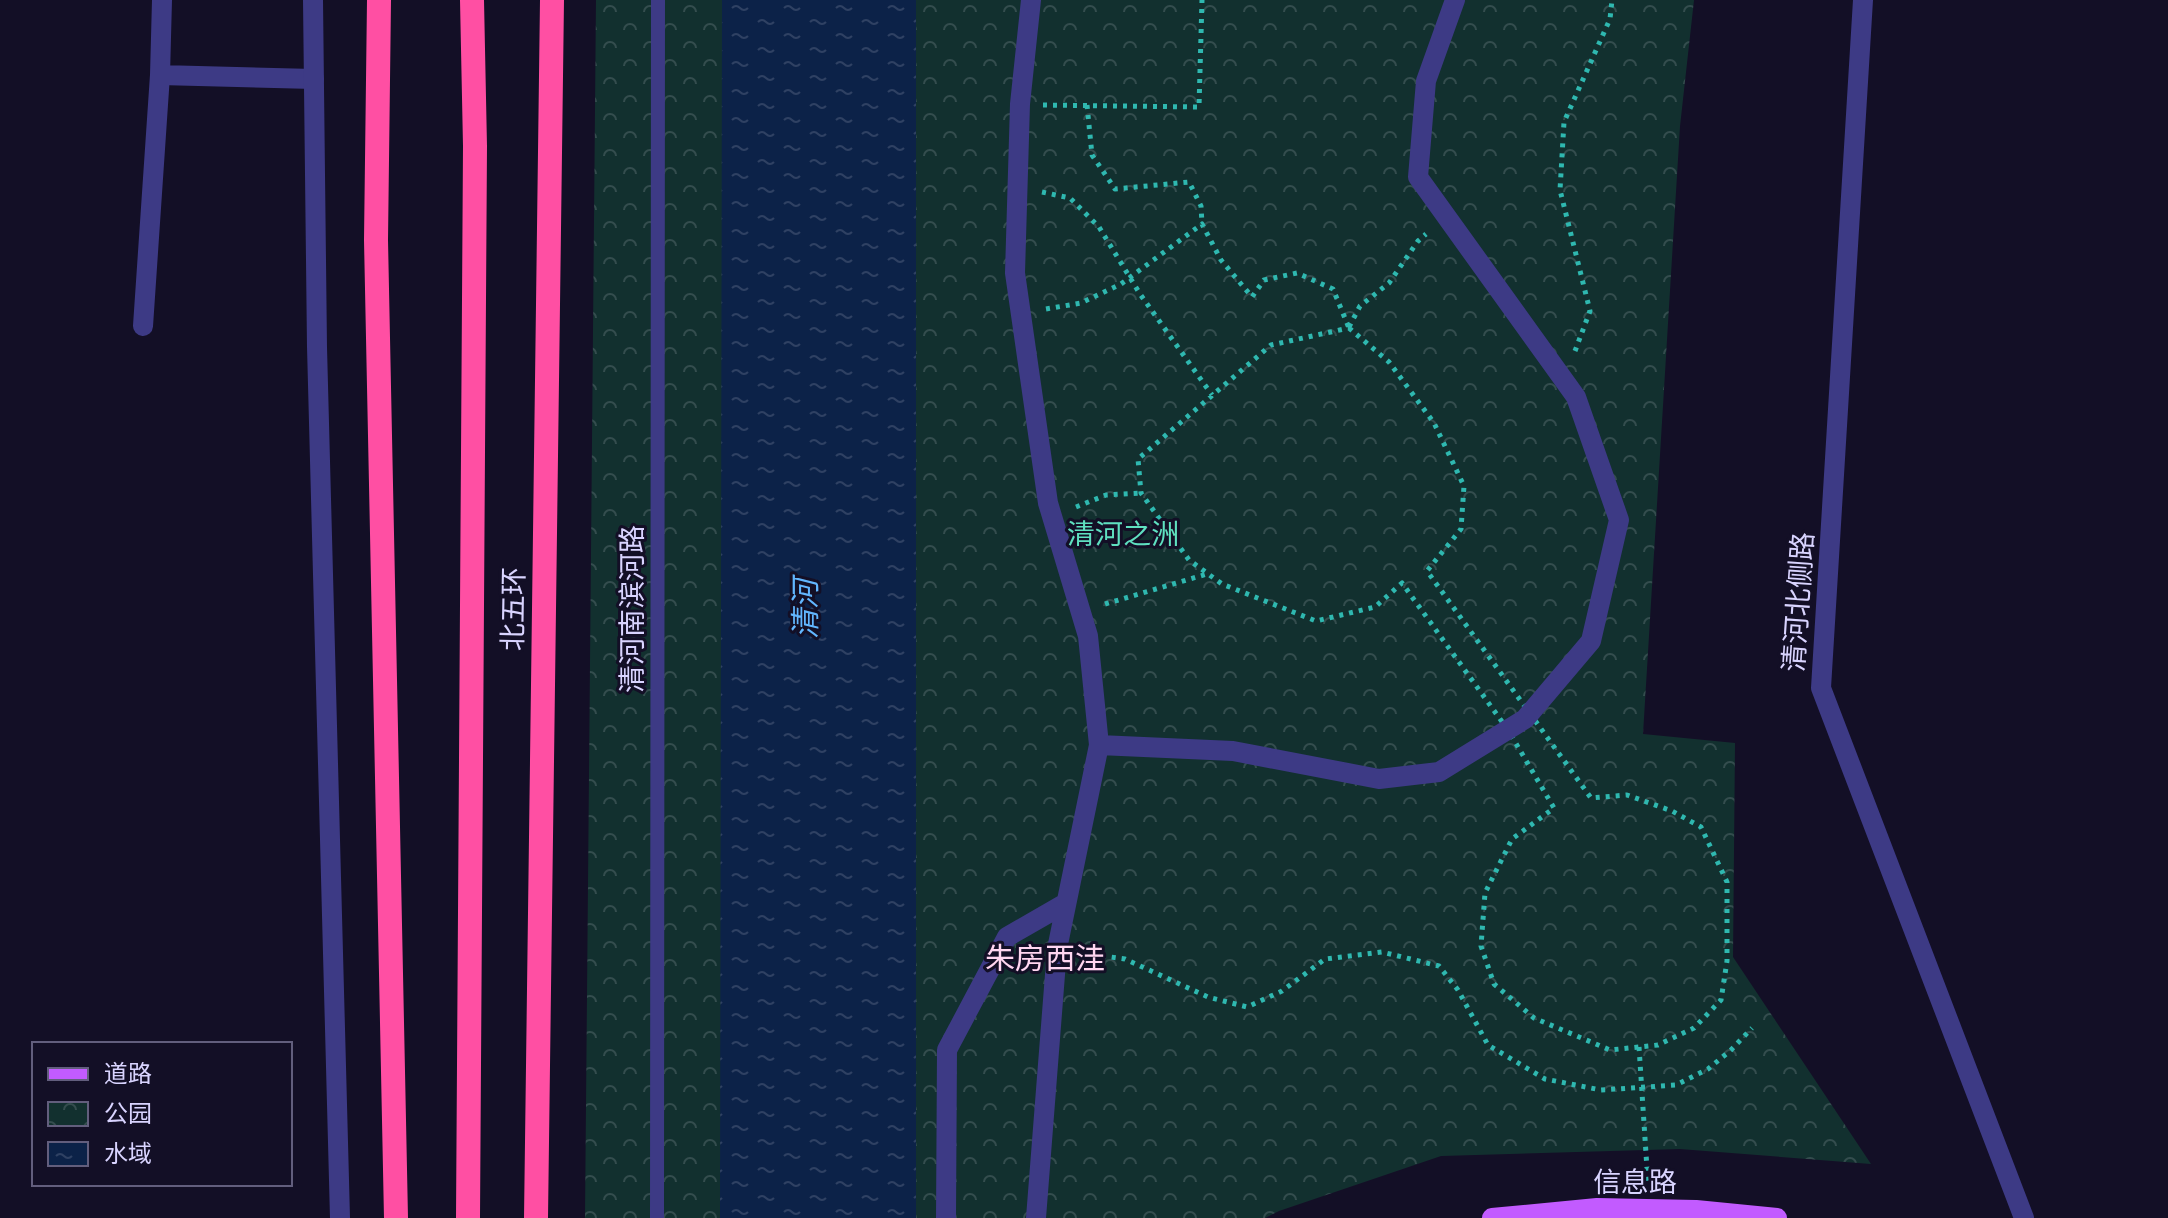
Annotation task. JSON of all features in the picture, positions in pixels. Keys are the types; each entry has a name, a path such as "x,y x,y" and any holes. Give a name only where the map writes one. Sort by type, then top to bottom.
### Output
{"highway":[{"path":"379,0 376,240 396,1218"},
{"name":"北五环","path":"468,1218 475,146 472,0"},
{"name":"北五环","path":"536,1218 552,0"}],"main road":[{"name":"信息路","path":"1492,1218 1597,1208 1654,1214 1696,1210 1777,1218"}],"street":[{"path":"143,326 162,0"},
{"path":"313,0 317,347 340,1218"},
{"path":"1031,0 1020,104 1015,273 1048,503 1088,636 1099,745 1057,949 1036,1218"},
{"path":"1099,745 1233,751 1379,779 1439,772 1529,714 1591,641 1619,520 1576,397 1418,177 1426,81 1455,0"},
{"name":"清河北侧路","path":"1863,0 1821,688 2024,1218"},
{"path":"160,75 314,79"},
{"path":"946,1218 947,1050 1007,937 1066,903"}],"lane":[{"name":"清河南滨河路","path":"657,1218 658,0"}],"path":[{"path":"1020,104 1199,107 1202,0"},
{"path":"1562,377 1590,311 1560,190 1564,122 1610,19 1612,0"},
{"path":"1087,105 1092,155 1115,189 1189,182 1201,206 1202,224 1221,260 1252,297 1264,280 1297,273 1333,289 1349,328 1389,362 1434,423 1464,486 1461,529 1427,571 1591,798 1627,795 1672,811 1701,827 1727,882 1727,961 1721,1000 1694,1028 1658,1045 1610,1050 1534,1018 1494,984 1481,946 1485,893 1512,839 1554,808 1508,730 1402,583 1375,607 1316,621 1222,584 1208,574 1189,560 1141,493 1138,459 1271,345 1349,328"},
{"path":"1017,186 1070,198 1099,227 1130,278 1212,395"},
{"path":"1349,328 1360,306 1389,283 1418,241 1447,216"},
{"path":"1021,313 1081,303 1130,278 1202,224"},
{"path":"1052,517 1106,495 1141,493"},
{"path":"1083,616 1110,601 1208,574"},
{"path":"1057,949 1125,959 1208,997 1247,1007 1282,991 1325,959 1382,952 1439,966 1458,990 1488,1045 1545,1079 1601,1090 1676,1085 1708,1069 1752,1028"},
{"path":"1639,1047 1654,1214"}],"green space":[{"name":"清河之洲","path":"596,0 1694,0 1680,126 1643,734 1735,743 1733,957 1871,1164 1680,1149 1441,1156 1265,1218 585,1218"}],"water":[{"name":"清河","path":"722,0 916,0 916,1218 720,1218"}],"district":[{"name":"朱房西洼","path":"1045,959"}]}
